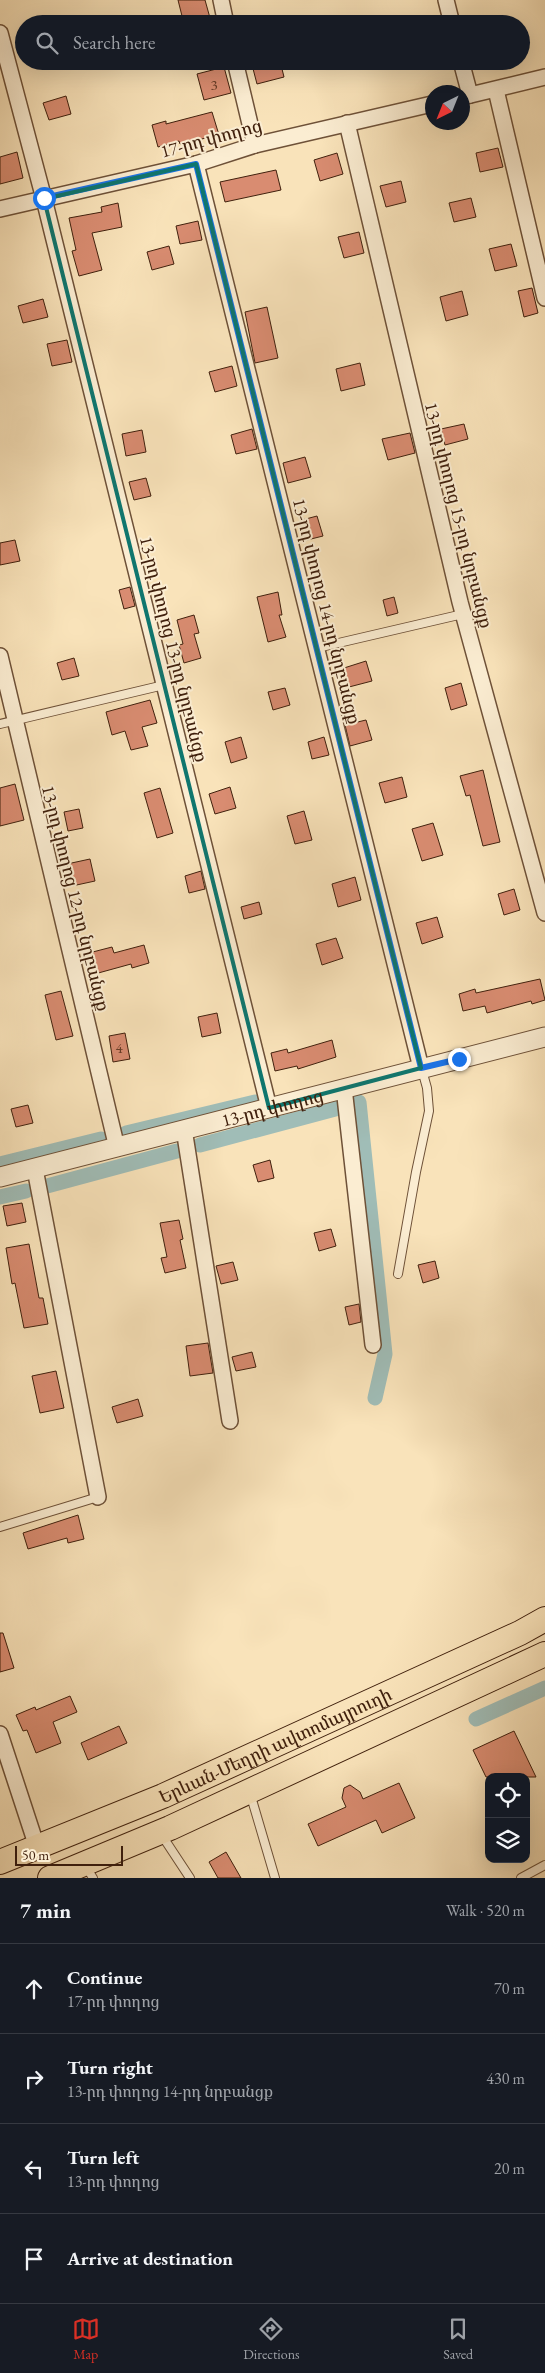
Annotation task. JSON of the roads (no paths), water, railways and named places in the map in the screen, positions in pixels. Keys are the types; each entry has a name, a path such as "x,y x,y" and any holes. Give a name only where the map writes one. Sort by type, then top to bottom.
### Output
{"highway":[{"name":"Երևան-Մեղրի ավտոմայրուղի","path":"0,1862 172,1792 511,1637 545,1619"},
{"name":"Երևան-Մեղրի ավտոմայրուղի","path":"50,1878 89,1871 160,1832 545,1654"}],"street":[{"path":"220,0 224,15"},
{"path":"446,0 450,15"},
{"name":"13-րդ փողոց 13-րդ նրբանցք","path":"0,33 44,198 269,1108"},
{"path":"237,70 255,145"},
{"path":"462,70 464,85"},
{"path":"470,95 545,77"},
{"path":"496,90 545,298"},
{"name":"17-րդ փողոց","path":"0,209 196,164 255,145 347,122 425,105"},
{"name":"13-րդ փողոց 15-րդ նրբանցք","path":"347,122 463,614 545,913"},
{"name":"13-րդ փողոց 14-րդ նրբանցք","path":"196,164 421,1068"},
{"name":"13-րդ փողոց 12-րդ նրբանցք","path":"0,656 7,722 117,1148"},
{"name":"13-րդ փողոց","path":"0,1177 545,1037"},
{"path":"344,1088 373,1345"},
{"path":"184,1130 230,1421"},
{"path":"35,1169 98,1497"},
{"path":"0,1734 37,1847"}],"lane":[{"path":"317,648 463,614"},
{"path":"7,722 164,684"},
{"path":"398,1274 416,1172 430,1112 427,1088 421,1068"},
{"path":"0,1527 98,1497"},
{"path":"250,1791 275,1878"},
{"path":"160,1832 190,1878"},
{"path":"521,1878 545,1865"}],"waterway":[{"path":"126,1133 255,1102"},
{"path":"359,1102 385,1354 375,1398"},
{"path":"200,1145 339,1108"},
{"path":"0,1164 101,1139"},
{"path":"47,1186 177,1151"},
{"path":"0,1197 26,1191"},
{"path":"476,1719 545,1688"}]}
